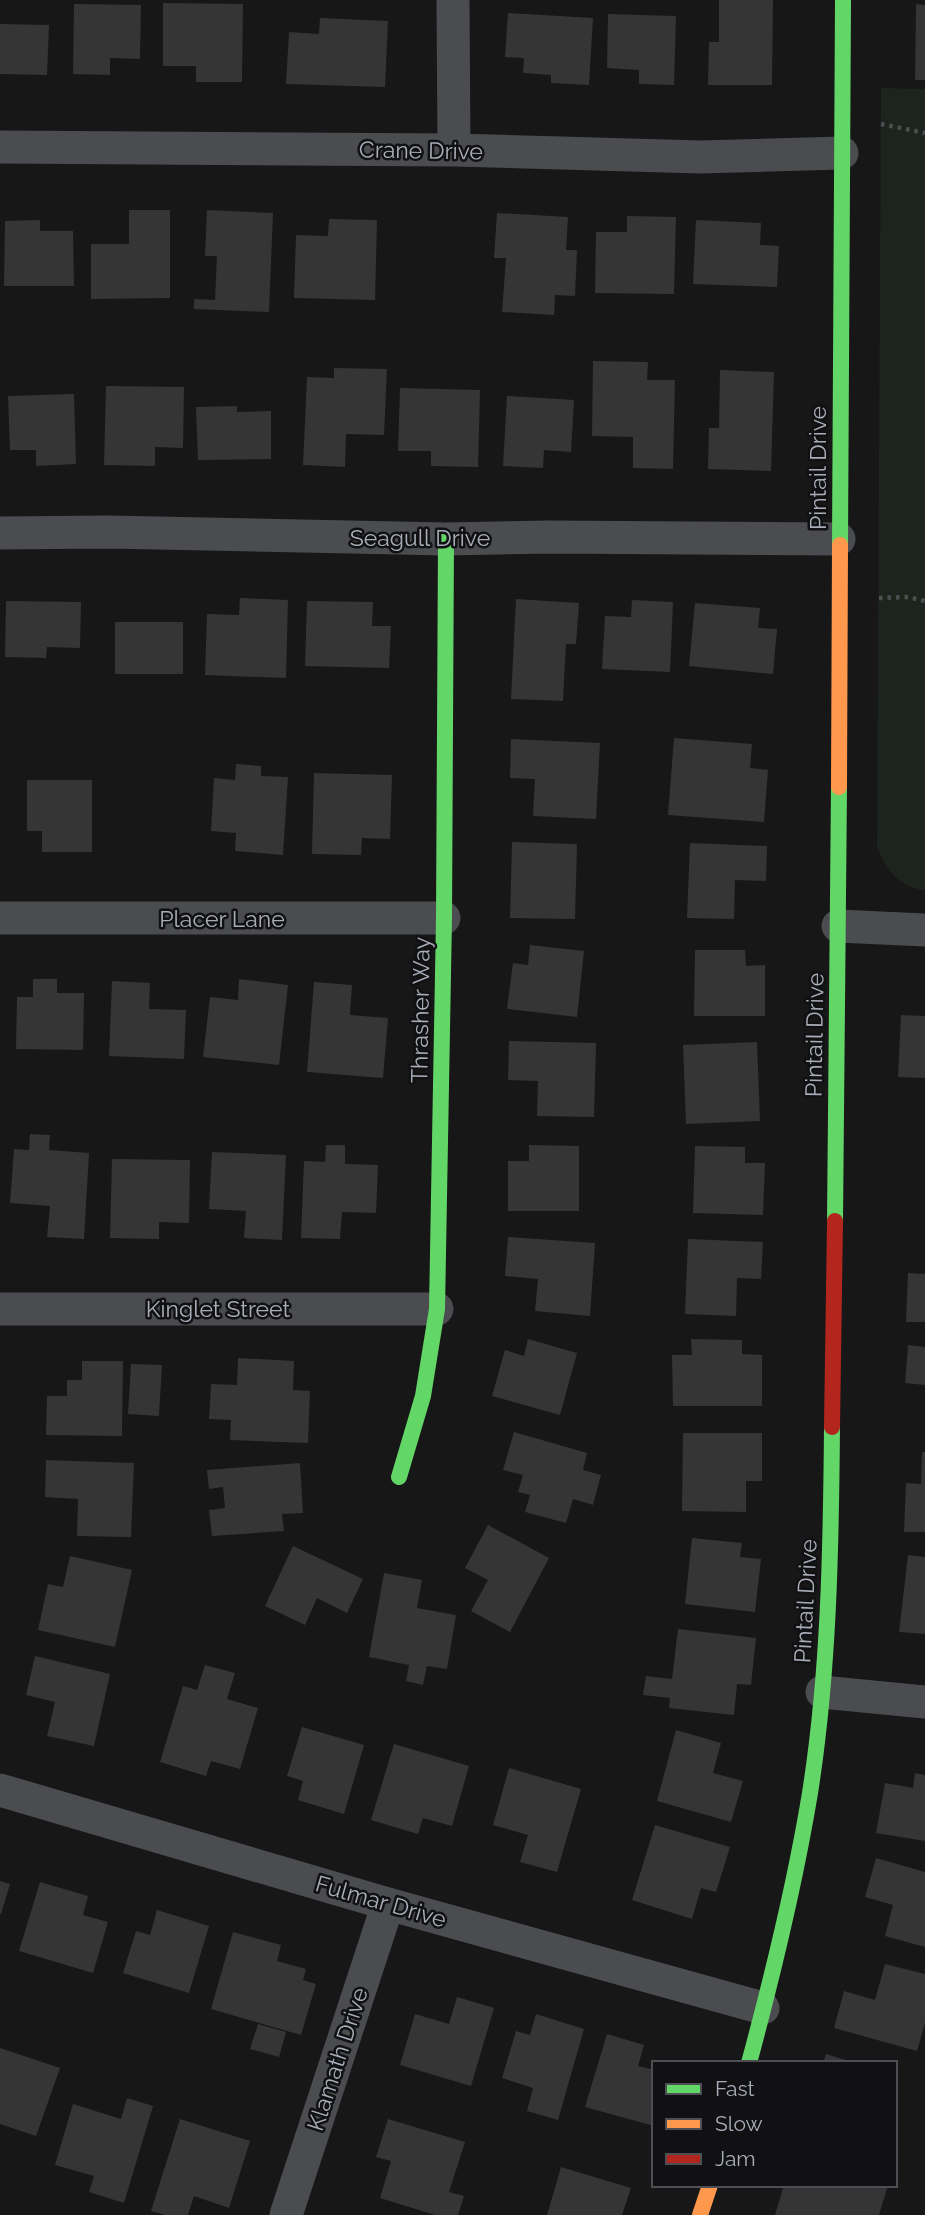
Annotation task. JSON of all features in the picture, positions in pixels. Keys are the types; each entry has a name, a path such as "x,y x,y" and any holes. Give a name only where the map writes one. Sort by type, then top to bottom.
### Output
{"street":[{"path":"453,0 454,150"},
{"name":"Pintail Drive","path":"750,2061 783,1935 810,1792 822,1692 831,1556 838,926 843,0"},
{"name":"Crane Drive","path":"0,147 454,150 701,157 842,153"},
{"name":"Seagull Drive","path":"0,533 446,539 839,539"},
{"name":"Thrasher Way","path":"399,1477 423,1396 436,1309 440,1233 446,539"},
{"name":"Placer Lane","path":"0,918 444,918"},
{"path":"838,926 925,930"},
{"name":"Kinglet Street","path":"0,1309 436,1309"},
{"path":"822,1692 925,1702"},
{"name":"Fulmar Drive","path":"0,1790 763,2008"},
{"name":"Klamath Drive","path":"286,2215 388,1903"},
{"path":"700,2215 709,2187"}],"path":[{"path":"881,124 925,133"},
{"path":"879,598 908,597 925,601"}],"shaded area":[{"path":"881,88 925,89 925,890 908,886 895,876 877,847"}],"building":[{"path":"719,0 773,0 772,85 708,85 709,42 719,42"},
{"path":"163,3 243,4 242,82 196,82 196,66 163,66"},
{"path":"74,4 141,5 140,59 110,58 110,75 73,74"},
{"path":"916,4 925,5 925,80 915,80"},
{"path":"508,13 593,18 589,85 551,83 551,75 523,73 524,58 505,57"},
{"path":"608,14 676,16 674,85 639,84 639,70 607,68"},
{"path":"320,18 388,21 385,87 286,84 289,32 319,34"},
{"path":"0,24 49,25 47,75 0,74"},
{"path":"129,210 170,210 170,298 91,299 91,244 129,244"},
{"path":"207,210 273,213 269,312 194,309 194,299 215,300 217,256 205,256"},
{"path":"497,213 568,217 566,250 577,250 575,296 555,295 554,315 502,312 506,258 494,258"},
{"path":"627,216 676,217 674,294 595,293 596,232 627,232"},
{"path":"329,219 377,220 375,300 294,298 296,235 328,236"},
{"path":"40,220 40,231 73,231 74,286 4,286 5,221"},
{"path":"696,220 761,223 760,245 779,246 777,287 693,284"},
{"path":"593,361 648,362 647,380 675,380 673,469 633,468 633,437 592,436"},
{"path":"334,368 387,369 384,435 346,434 345,467 303,465 307,377 334,378"},
{"path":"720,370 774,372 771,471 708,469 709,428 719,428"},
{"path":"106,386 184,387 183,448 155,447 155,466 104,465"},
{"path":"400,388 480,390 478,467 431,466 431,451 398,451"},
{"path":"74,394 76,464 36,466 36,450 10,450 8,396"},
{"path":"507,396 574,400 571,452 544,450 543,468 503,466"},
{"path":"237,406 237,412 271,411 271,459 198,460 196,407"},
{"path":"240,598 288,600 286,678 205,675 207,614 239,615"},
{"path":"516,599 579,603 576,644 566,644 563,701 511,699"},
{"path":"632,600 673,602 670,672 602,669 605,616 631,617"},
{"path":"6,601 81,602 80,648 47,647 46,658 5,657"},
{"path":"307,601 373,602 372,626 391,626 389,668 305,666"},
{"path":"695,603 760,608 758,628 777,629 773,674 689,666"},
{"path":"115,622 183,622 183,674 115,674"},
{"path":"674,738 752,744 750,768 768,770 764,822 668,815"},
{"path":"511,739 600,743 596,819 533,816 535,779 510,778"},
{"path":"236,764 261,766 261,776 288,777 283,855 235,851 236,833 211,831 214,778 235,780"},
{"path":"314,773 392,775 390,839 362,838 361,855 312,854"},
{"path":"27,780 92,780 92,852 42,852 42,831 27,831"},
{"path":"512,842 577,844 575,919 510,918"},
{"path":"690,843 767,846 766,881 735,880 734,919 687,918"},
{"path":"530,945 584,951 577,1017 507,1009 513,963 528,965"},
{"path":"695,950 745,950 746,966 765,965 765,1016 694,1016"},
{"path":"33,979 57,979 57,993 84,993 83,1050 16,1049 17,997 33,997"},
{"path":"239,979 288,985 279,1065 203,1057 210,997 238,1000"},
{"path":"112,981 150,983 149,1009 186,1010 184,1059 109,1056"},
{"path":"314,982 352,985 350,1015 388,1018 383,1078 307,1072"},
{"path":"901,1015 925,1016 925,1078 898,1077"},
{"path":"509,1041 596,1043 594,1117 537,1116 538,1081 508,1080"},
{"path":"757,1042 760,1121 686,1124 683,1045"},
{"path":"30,1134 50,1135 49,1150 89,1153 84,1239 47,1237 50,1206 10,1203 14,1149 29,1150"},
{"path":"326,1145 345,1145 345,1164 378,1165 376,1213 342,1212 340,1239 301,1238 304,1161 325,1162"},
{"path":"529,1145 579,1146 579,1211 508,1211 508,1161 529,1161"},
{"path":"695,1146 745,1147 745,1163 765,1163 763,1215 693,1213"},
{"path":"212,1152 286,1155 282,1240 244,1238 246,1211 209,1209"},
{"path":"112,1159 190,1160 189,1223 159,1222 159,1239 110,1238"},
{"path":"508,1237 595,1243 590,1316 535,1311 538,1279 505,1276"},
{"path":"688,1239 763,1242 761,1279 737,1278 736,1316 685,1314"},
{"path":"908,1273 925,1274 925,1322 906,1322"},
{"path":"528,1339 577,1353 560,1415 492,1396 505,1350 524,1356"},
{"path":"691,1339 742,1340 742,1354 762,1355 762,1406 673,1406 672,1355 692,1355"},
{"path":"908,1345 925,1347 925,1385 905,1383"},
{"path":"238,1358 294,1361 293,1390 310,1391 308,1443 230,1440 231,1420 209,1419 211,1384 237,1385"},
{"path":"82,1361 123,1361 122,1436 46,1435 47,1396 67,1396 67,1380 82,1380"},
{"path":"131,1364 162,1365 159,1416 128,1414"},
{"path":"514,1432 587,1453 583,1470 601,1475 593,1505 573,1499 566,1523 525,1512 530,1495 518,1492 523,1475 503,1470"},
{"path":"683,1433 762,1433 762,1481 746,1481 746,1512 682,1511"},
{"path":"922,1452 925,1452 925,1532 904,1532 906,1483 921,1484"},
{"path":"46,1460 134,1463 131,1537 77,1536 78,1499 45,1497"},
{"path":"300,1463 303,1513 282,1514 284,1531 212,1536 209,1510 225,1508 223,1487 209,1489 207,1470"},
{"path":"488,1525 549,1558 510,1632 471,1611 488,1580 465,1568"},
{"path":"692,1538 742,1543 740,1557 761,1559 755,1612 685,1604"},
{"path":"293,1546 363,1579 347,1613 317,1598 305,1625 265,1606"},
{"path":"908,1555 925,1557 925,1634 899,1632"},
{"path":"70,1556 132,1570 115,1647 38,1630 48,1584 63,1587"},
{"path":"384,1573 422,1580 417,1608 456,1615 447,1669 427,1666 423,1685 406,1681 409,1665 369,1657"},
{"path":"678,1629 756,1638 751,1685 737,1684 734,1715 669,1708 670,1698 643,1695 646,1676 672,1679"},
{"path":"35,1656 110,1674 94,1746 47,1736 55,1702 26,1695"},
{"path":"205,1665 235,1673 227,1699 258,1708 240,1769 211,1761 206,1776 160,1762 183,1686 197,1690"},
{"path":"302,1727 364,1745 344,1814 298,1800 303,1781 287,1776"},
{"path":"676,1730 721,1743 713,1773 743,1781 731,1822 657,1801"},
{"path":"394,1744 469,1766 452,1826 423,1818 418,1834 371,1820"},
{"path":"509,1768 581,1789 557,1872 520,1862 528,1835 493,1825"},
{"path":"915,1773 925,1775 925,1841 876,1833 885,1783 913,1788"},
{"path":"655,1825 730,1847 716,1892 701,1888 692,1919 632,1900"},
{"path":"876,1858 925,1872 925,1947 885,1936 893,1905 865,1897"},
{"path":"0,1881 10,1884 1,1914 0,1914"},
{"path":"40,1882 88,1896 83,1915 108,1922 93,1973 19,1951"},
{"path":"157,1910 209,1926 189,1993 123,1973 136,1931 150,1935"},
{"path":"233,1932 281,1945 277,1961 306,1969 303,1980 316,1984 301,2035 211,2009"},
{"path":"885,1964 925,1974 925,2023 917,2051 834,2028 844,1991 875,2000"},
{"path":"457,1997 494,2008 471,2086 400,2065 415,2014 449,2024"},
{"path":"536,2014 584,2029 558,2120 527,2111 533,2088 502,2078 516,2031 530,2035"},
{"path":"258,2024 286,2032 279,2057 250,2049"},
{"path":"607,2034 644,2045 638,2066 652,2070 652,2125 585,2107"},
{"path":"0,2048 60,2068 36,2136 0,2124"},
{"path":"826,2054 849,2061 824,2061"},
{"path":"127,2098 153,2106 124,2203 89,2192 94,2176 55,2165 73,2104 121,2119"},
{"path":"180,2119 250,2141 229,2208 194,2196 188,2215 165,2215 151,2211"},
{"path":"388,2119 465,2142 449,2192 464,2196 458,2215 435,2215 380,2198 391,2161 376,2157"},
{"path":"561,2167 631,2188 622,2215 547,2215"},
{"path":"783,2187 887,2187 879,2215 775,2215"}],"traffic: fast":[{"path":"840,545 843,0"},
{"path":"399,1477 423,1396 437,1309 444,918 446,539"},
{"path":"835,1221 839,787"},
{"path":"750,2061 790,1895 816,1748 828,1610 832,1427"}],"traffic: slow":[{"path":"839,787 840,545"},
{"path":"700,2215 709,2187"}],"traffic: jam":[{"path":"832,1427 835,1221"}]}
